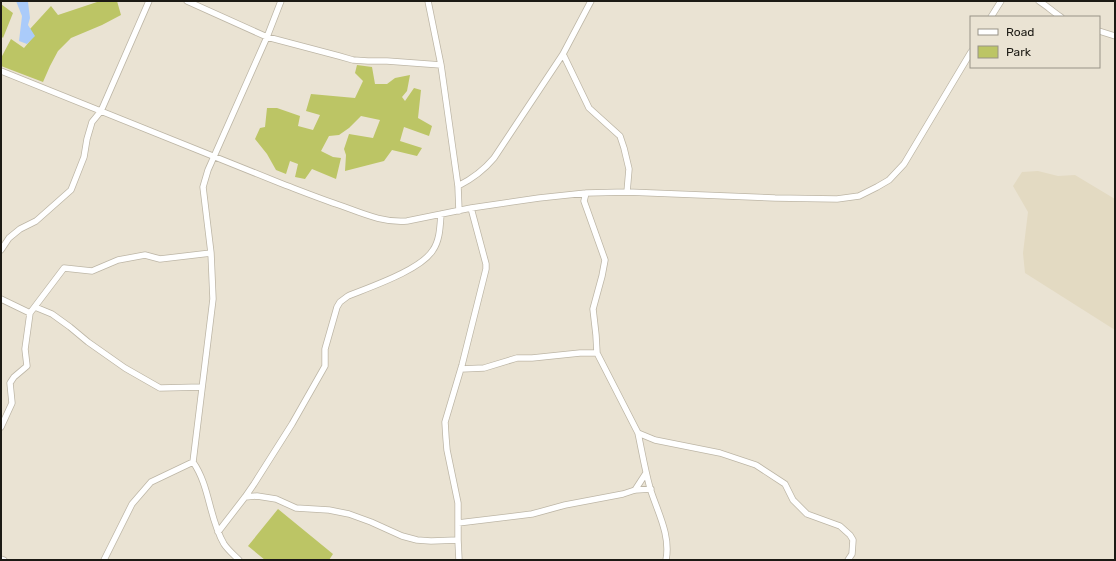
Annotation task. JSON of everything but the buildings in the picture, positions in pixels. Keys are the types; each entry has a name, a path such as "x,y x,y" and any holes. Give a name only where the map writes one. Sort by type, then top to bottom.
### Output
{"street":[{"path":"1,250 9,238 20,229 36,221 71,190 84,157 92,122 101,111 149,1"},
{"path":"187,1 267,37 353,60 441,65"},
{"path":"240,560 225,546 218,532 199,470 193,462 213,299 211,253 203,187 208,170 267,37 281,1"},
{"path":"428,1 441,65 458,186 459,211"},
{"path":"458,186 472,178 494,158 563,54 591,1"},
{"path":"992,16 1001,1"},
{"path":"1039,1 1059,16"},
{"path":"1100,31 1115,36"},
{"path":"563,54 589,108 620,136 629,168 627,192"},
{"path":"1,71 214,158 300,191 380,220 397,222 471,208 586,193 627,192 775,198 837,198 859,196 889,180 904,164 970,54"},
{"path":"586,193 584,201 605,260 593,309 596,353 638,433 646,473 665,532 668,553 666,560"},
{"path":"459,560 458,503 447,450 445,422 461,369 486,269 471,208"},
{"path":"218,532 246,498 326,366 325,349 337,307 340,302 348,296 406,272 420,264 428,257 436,246 440,230 441,214"},
{"path":"2,424 12,403 10,383 14,377 27,366 25,349 30,313 64,268 92,271 118,260 145,255 160,259 211,253"},
{"path":"1,300 30,313"},
{"path":"35,308 52,314 125,368 160,388 202,387"},
{"path":"461,369 484,368 517,358 596,353"},
{"path":"638,433 655,440 720,453 756,465 785,484 793,500 807,514 840,526 850,535 853,540 852,554 848,560"},
{"path":"104,560 132,504 151,482 193,462"},
{"path":"635,490 646,473"},
{"path":"458,523 532,514 565,505 623,494 635,490 651,489"},
{"path":"246,498 257,496 276,499 296,508 329,510 349,514 402,536 417,540 458,540"}],"shaded area":[{"path":"1038,171 1058,176 1075,175 1115,199 1115,330 1025,273 1023,253 1028,212 1013,186 1022,172"}],"green space":[{"path":"100,1 117,1 121,15 71,38 58,51 43,82 1,66 1,58 11,39 24,48 34,36 30,29 51,6 58,15"},
{"path":"1,4 13,13 3,38 1,36"},
{"path":"357,65 372,67 375,84 387,84 395,78 410,75 407,91 402,97 405,101 414,88 421,90 418,118 432,126 429,136 404,127 400,141 422,148 417,156 392,150 384,161 345,171 346,155 344,149 349,134 373,138 380,120 361,116 349,128 339,135 329,136 321,151 333,157 341,158 336,179 312,169 305,179 295,177 298,164 290,161 286,174 276,170 267,154 255,139 260,128 265,127 267,108 277,108 300,116 298,126 313,130 320,115 306,111 311,94 355,98 363,81 355,73"},
{"path":"278,509 333,554 329,560 265,560 248,546"}],"water":[{"path":"16,1 28,2 30,18 28,25 35,36 27,44 19,41 22,16"}]}
